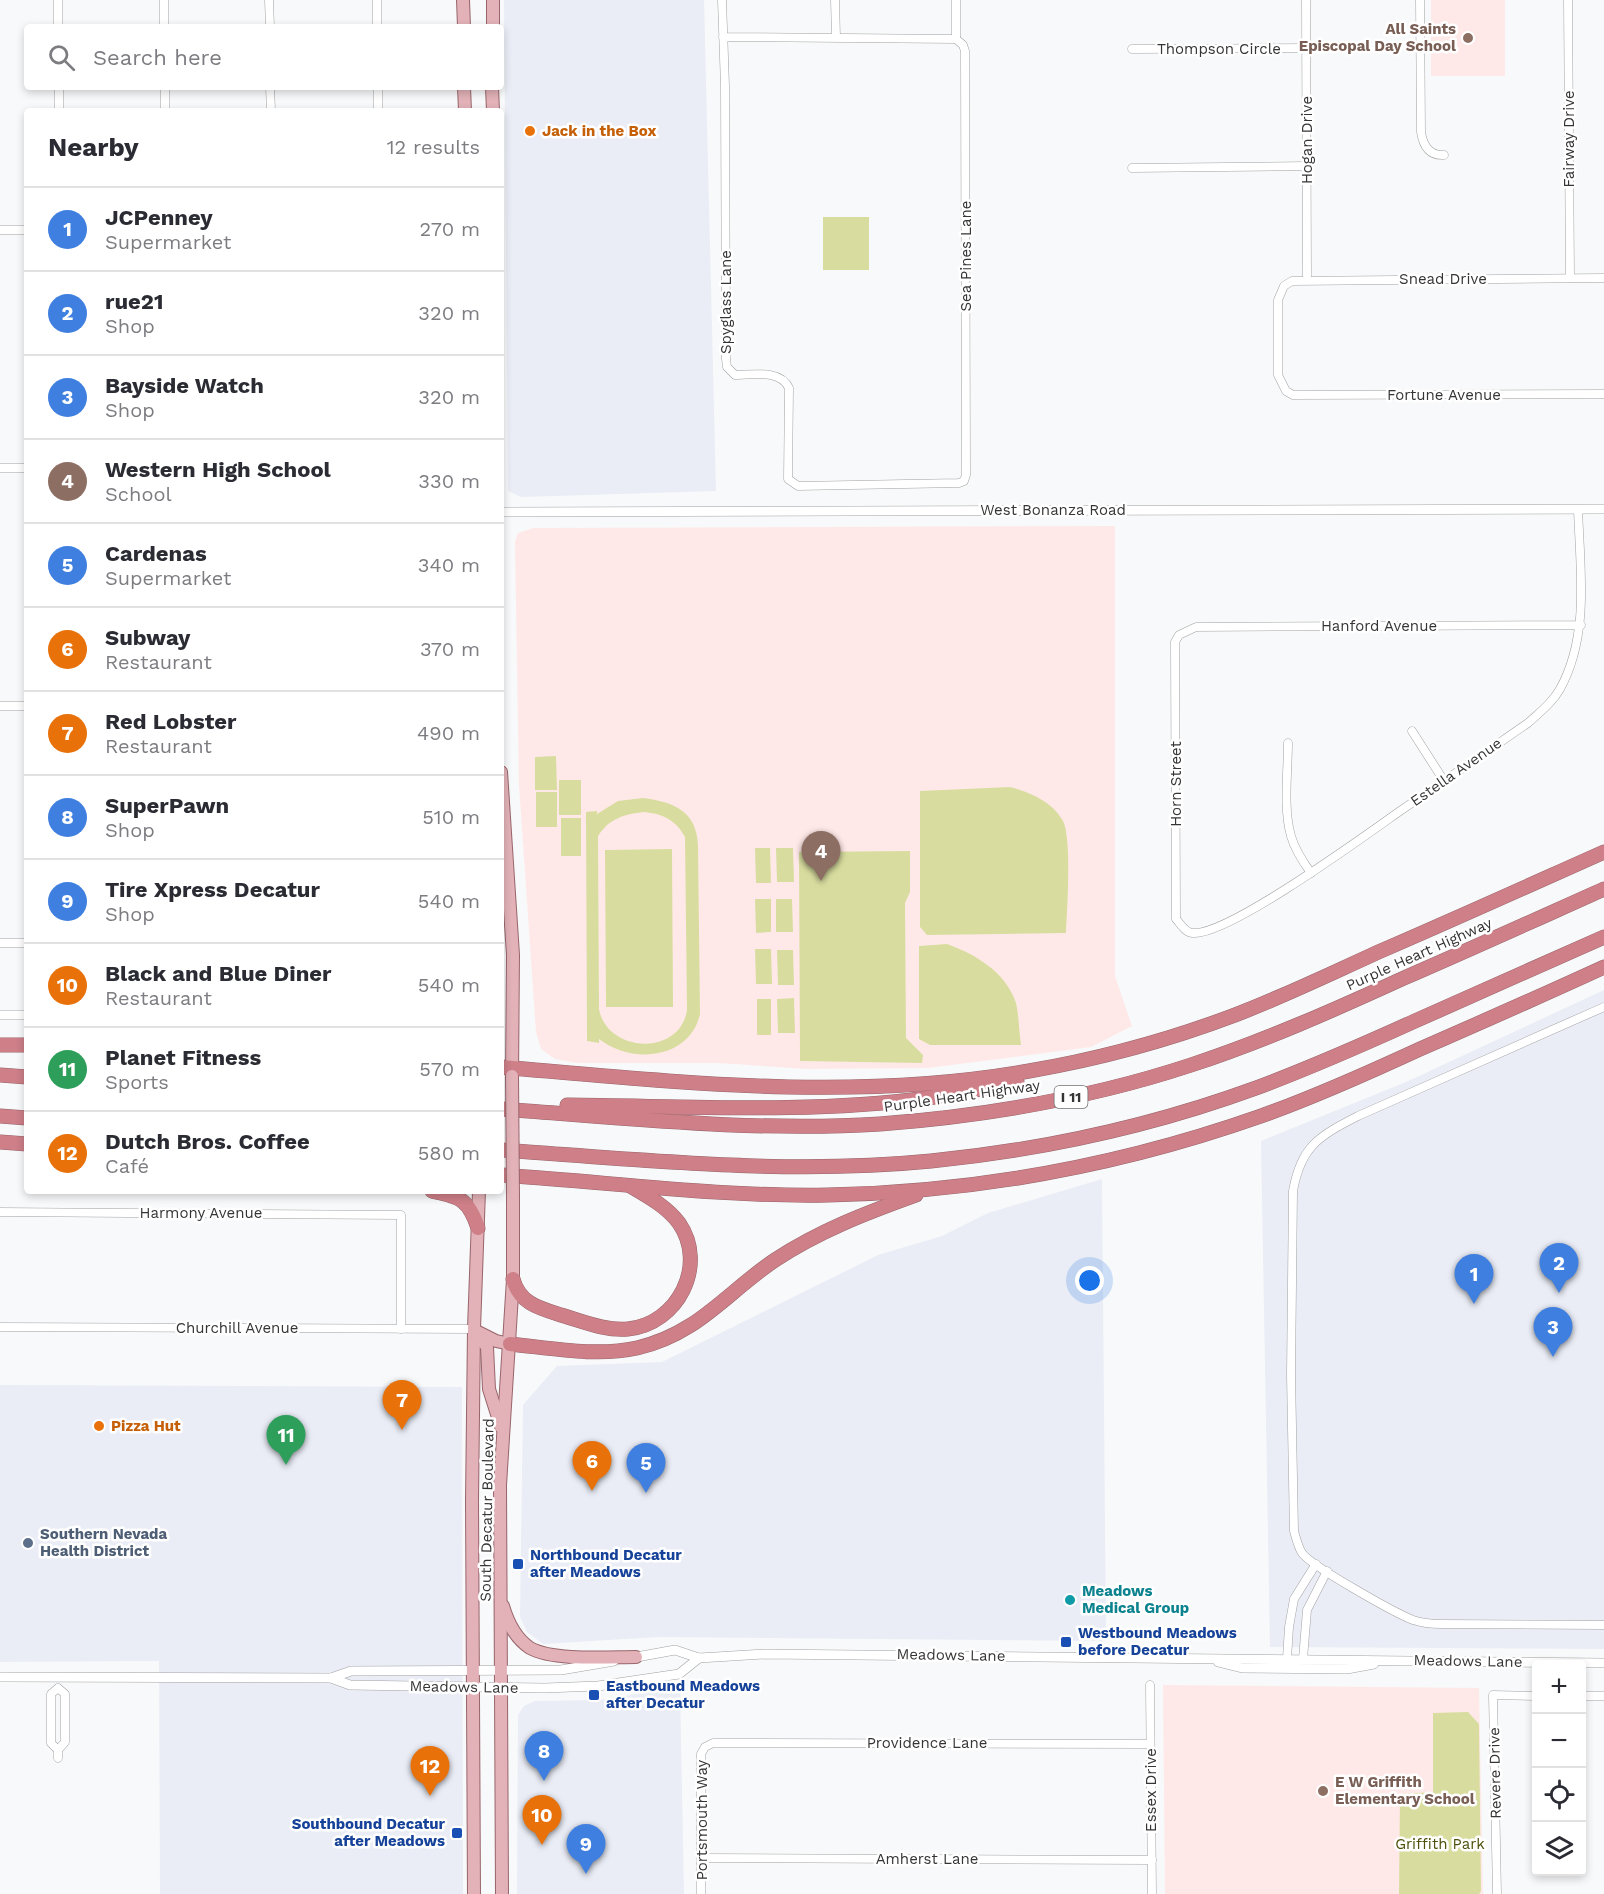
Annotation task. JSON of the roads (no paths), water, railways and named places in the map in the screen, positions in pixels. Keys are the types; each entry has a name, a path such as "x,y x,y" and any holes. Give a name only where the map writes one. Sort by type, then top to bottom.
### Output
{"highway":[{"path":"509,1070 833,1089 939,1084 1061,1065 1166,1038 1236,1014 1604,852"},
{"name":"Purple Heart Highway","path":"504,1109 719,1124 825,1126 930,1119 1043,1103 1163,1073 1262,1040 1604,889"},
{"path":"504,1150 703,1164 802,1167 931,1161 1052,1144 1162,1118 1287,1077 1604,937"},
{"path":"504,1175 705,1192 785,1195 855,1194 1005,1180 1092,1164 1160,1148 1228,1127 1344,1083 1604,968"},
{"path":"0,1045 24,1045"},
{"path":"504,1104 763,1107 856,1105 926,1099 971,1091 1028,1079 1061,1065"},
{"path":"0,1075 24,1077"},
{"path":"0,1116 24,1118"},
{"path":"0,1142 24,1144"},
{"path":"513,1279 521,1296 532,1305 608,1328 638,1327 664,1314 679,1299 688,1280 691,1259 688,1244 680,1225 670,1213 630,1185"},
{"path":"510,1344 609,1352 637,1348 667,1338 702,1319 759,1271 806,1241 856,1216 935,1188"},
{"path":"442,1194 462,1200 471,1210 478,1228"}],"main road":[{"path":"463,0 464,24"},
{"path":"493,0 493,24"},
{"path":"464,90 465,108"},
{"path":"492,90 493,108"},
{"name":"South Decatur Boulevard","path":"502,1894 500,1485 513,1279 512,1127 509,1070 512,947 504,820"},
{"name":"South Decatur Boulevard","path":"476,1894 472,1672 474,1329 479,1194"},
{"path":"474,1329 491,1339 510,1344"},
{"path":"474,1329 487,1350 489,1389 503,1432"},
{"path":"499,1590 504,1612 511,1627 524,1643 533,1649 557,1655 636,1657"}],"street":[{"path":"58,0 58,24"},
{"path":"164,0 164,24"},
{"path":"270,0 270,24"},
{"path":"377,0 377,24"},
{"name":"Spyglass Lane","path":"722,0 725,86 727,367 735,375 778,376 785,380 789,388 788,478 798,486 959,483 966,477"},
{"path":"835,0 836,37"},
{"name":"Sea Pines Lane","path":"956,0 956,39 965,51 966,477"},
{"name":"Hogan Drive","path":"1306,0 1307,279"},
{"path":"1420,0 1420,132 1429,152 1437,156 1444,155"},
{"name":"Fairway Drive","path":"1568,0 1570,278"},
{"path":"723,37 956,39"},
{"name":"Thompson Circle","path":"1131,49 1307,48"},
{"path":"59,90 59,108"},
{"path":"165,90 165,108"},
{"path":"270,90 271,108"},
{"path":"378,90 378,108"},
{"path":"1132,168 1307,166"},
{"path":"0,230 24,230"},
{"name":"Snead Drive","path":"1286,391 1278,375 1278,300 1284,286 1292,281 1307,279 1604,278"},
{"name":"Fortune Avenue","path":"1286,391 1293,395 1604,394"},
{"path":"0,468 24,468"},
{"name":"Estella Avenue","path":"1186,931 1193,933 1209,931 1247,912 1311,873 1528,723 1549,704 1559,690 1574,659 1581,625 1578,509"},
{"name":"West Bonanza Road","path":"504,512 1604,509"},
{"name":"Hanford Avenue","path":"1179,635 1196,627 1581,625"},
{"name":"Horn Street","path":"1179,635 1175,642 1176,919 1186,931"},
{"path":"0,706 24,706"},
{"path":"1412,731 1444,781"},
{"path":"1288,743 1288,820 1291,837 1301,859 1311,873"},
{"path":"0,943 24,943"},
{"path":"1604,1007 1358,1116 1325,1134 1302,1157 1295,1179 1292,1220 1291,1375 1294,1531 1302,1552 1316,1564 1405,1616 1422,1622 1604,1625"},
{"path":"0,1015 24,1015"},
{"name":"Harmony Avenue","path":"0,1212 401,1215 401,1329"},
{"name":"Churchill Avenue","path":"0,1327 474,1329"},
{"path":"1287,1659 1294,1599 1316,1564"},
{"path":"1303,1659 1307,1610 1326,1571"},
{"name":"Meadows Lane","path":"0,1677 331,1678 351,1671 472,1672 570,1669 675,1650 699,1658 765,1654 1604,1663"},
{"name":"Meadows Lane","path":"331,1678 350,1685 589,1687 679,1674 699,1658"},
{"name":"Meadows Lane","path":"1204,1658 1242,1668 1347,1668 1403,1660"},
{"path":"58,1677 58,1688 51,1694 51,1743 58,1754 65,1742 65,1694 58,1688"},
{"name":"Essex Drive","path":"1150,1685 1152,1894"},
{"name":"Revere Drive","path":"1497,1894 1493,1695 1532,1696"},
{"path":"1586,1696 1604,1696"},
{"name":"Providence Lane","path":"705,1747 713,1743 1150,1744"},
{"name":"Portsmouth Way","path":"701,1894 701,1754 705,1747"},
{"name":"Amherst Lane","path":"702,1858 1152,1860"}],"place":[{"name":"All Saints Episcopal Day School","path":"1468,38"},
{"name":"Jack in the Box","path":"530,131"},
{"name":"Western High School","path":"821,881"},
{"name":"rue21","path":"1559,1293"},
{"name":"JCPenney","path":"1474,1304"},
{"name":"Bayside Watch","path":"1553,1357"},
{"name":"Pizza Hut","path":"99,1426"},
{"name":"Red Lobster","path":"402,1430"},
{"name":"Planet Fitness","path":"286,1465"},
{"name":"Subway","path":"592,1491"},
{"name":"Cardenas","path":"646,1493"},
{"name":"Southern Nevada Health District","path":"28,1543"},
{"name":"Northbound Decatur after Meadows","path":"518,1564"},
{"name":"Meadows Medical Group","path":"1070,1600"},
{"name":"Westbound Meadows before Decatur","path":"1066,1642"},
{"name":"Eastbound Meadows after Decatur","path":"594,1695"},
{"name":"SuperPawn","path":"544,1781"},
{"name":"E W Griffith Elementary School","path":"1323,1791"},
{"name":"Dutch Bros. Coffee","path":"430,1796"},
{"name":"Southbound Decatur after Meadows","path":"457,1833"},
{"name":"Black and Blue Diner","path":"542,1845"},
{"name":"Tire Xpress Decatur","path":"586,1874"}],"park label":[{"name":"Griffith Park","path":"1440,1844"}]}
